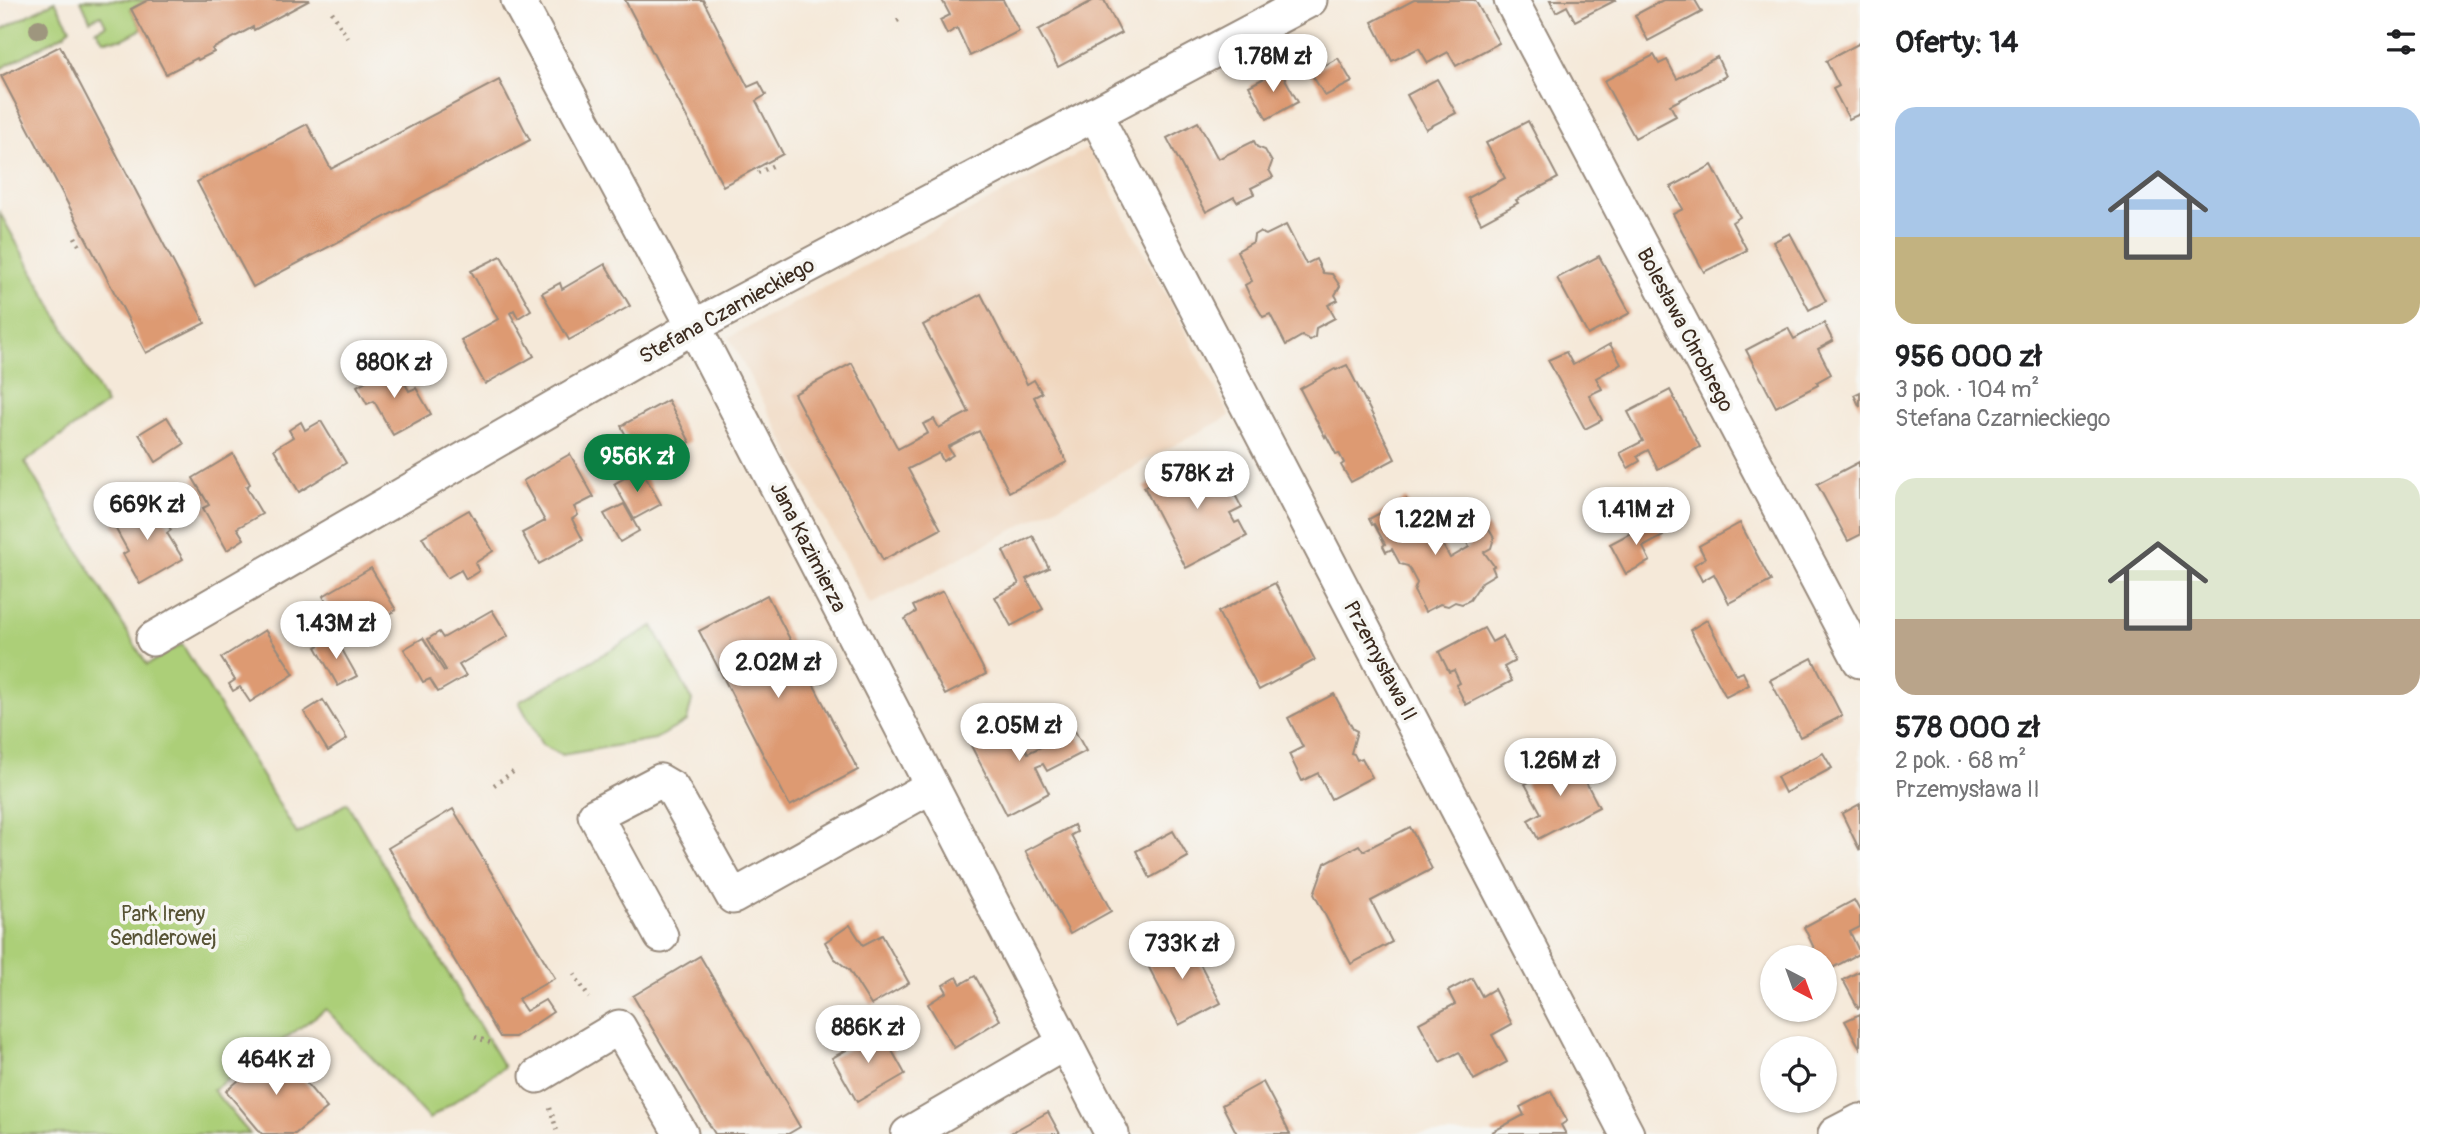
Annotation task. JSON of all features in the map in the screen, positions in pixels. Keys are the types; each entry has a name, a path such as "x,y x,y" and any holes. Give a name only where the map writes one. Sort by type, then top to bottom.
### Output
{"street":[{"name":"Jana Kazimierza","path":"518,0 693,327 1112,1134"},
{"name":"Stefana Czarnieckiego","path":"153,639 693,327 1310,0"},
{"name":"Bolesława Chrobrego","path":"1511,0 1860,661"},
{"name":"Przemysława II","path":"1095,114 1626,1134"},
{"path":"661,936 595,815 660,781 666,783 672,788 733,897 932,786"},
{"path":"542,1088 619,1027 681,1134"},
{"path":"908,1134 1065,1043"},
{"path":"1835,1134 1860,1121"}],"path":[{"path":"332,12 348,38"},
{"path":"897,21 903,18"},
{"path":"758,173 776,163"},
{"path":"75,237 80,247"},
{"path":"494,785 513,772"},
{"path":"574,974 589,998"},
{"path":"475,1037 491,1043"},
{"path":"542,1088 558,1134"}],"shaded area":[{"path":"1089,148 1230,416 870,605 729,337"}],"green space":[{"path":"81,0 148,0 131,9 142,29 123,39 103,40 96,30 106,25 101,15 90,20"},
{"path":"55,1 70,28 65,34 0,69 0,30"},
{"name":"Park Ireny Sendlerowej","path":"0,213 106,404 25,462 147,665 182,644 297,834 347,803 504,1067 429,1119 326,1009 213,1090 250,1134 0,1134"},
{"path":"653,626 692,700 687,721 655,739 562,755 542,745 519,702"}],"building":[{"path":"148,0 310,0 212,49 214,52 166,74 131,9"},
{"path":"625,0 703,0 748,87 759,82 766,95 756,101 783,154 723,186"},
{"path":"942,0 1003,0 1019,31 970,56 957,28 947,34 940,20 950,15"},
{"path":"1094,0 1104,0 1121,33 1058,67 1038,30"},
{"path":"1414,0 1475,0 1499,43 1456,66 1448,52 1428,63 1419,48 1392,61 1372,22"},
{"path":"1550,0 1616,0 1575,21 1567,6 1556,12"},
{"path":"1663,0 1695,0 1702,12 1648,41 1635,15"},
{"path":"1860,43 1860,114 1849,119 1833,89 1839,86 1826,61"},
{"path":"60,46 205,323 146,353 1,76"},
{"path":"1654,55 1659,64 1667,60 1677,79 1717,57 1726,76 1670,105 1676,116 1635,138 1604,81"},
{"path":"1338,58 1352,82 1325,96 1311,73"},
{"path":"1280,70 1298,102 1267,119 1249,86"},
{"path":"1437,79 1456,113 1426,129 1407,95"},
{"path":"499,80 530,140 253,287 197,182 307,124 331,169"},
{"path":"1528,121 1558,178 1516,200 1518,203 1481,223 1468,198 1505,178 1486,143"},
{"path":"1198,122 1218,159 1254,141 1257,147 1265,150 1272,162 1269,170 1273,177 1251,188 1254,194 1237,202 1234,197 1206,212 1167,138"},
{"path":"1712,165 1740,217 1732,222 1747,250 1704,272 1673,214 1683,209 1671,187"},
{"path":"1286,225 1306,264 1316,259 1323,273 1332,274 1340,286 1335,295 1338,300 1328,305 1335,318 1316,328 1315,337 1310,340 1302,336 1286,345 1270,314 1263,317 1249,294 1245,285 1252,281 1237,251 1253,242 1254,235 1259,232 1266,235"},
{"path":"1790,233 1826,301 1809,310 1773,242"},
{"path":"501,256 531,310 518,318 514,310 510,313 534,356 485,384 461,340 498,319 471,271"},
{"path":"1599,256 1630,313 1588,335 1557,278"},
{"path":"605,264 630,306 569,340 542,293 560,283 562,289"},
{"path":"981,294 1027,384 1034,380 1042,393 1034,397 1067,462 1009,492 979,431 948,447 953,455 943,461 939,453 908,469 941,529 883,560 794,394 852,363 898,449 928,433 923,424 934,419 939,428 969,412 923,325"},
{"path":"1824,323 1833,341 1818,349 1831,374 1817,382 1818,385 1776,407 1746,350 1788,328 1794,339"},
{"path":"1610,344 1621,364 1596,378 1602,389 1589,395 1602,420 1585,429 1548,360 1566,352 1573,365"},
{"path":"395,365 409,391 416,388 431,414 393,435 374,401 367,404 357,386"},
{"path":"1347,365 1395,459 1351,482 1341,465 1344,463 1339,453 1336,454 1326,435 1325,437 1300,389"},
{"path":"1670,390 1700,447 1658,469 1648,450 1637,456 1640,461 1628,468 1620,453 1643,441 1628,412"},
{"path":"1860,392 1860,407 1854,395"},
{"path":"668,400 690,442 643,468 621,426"},
{"path":"167,417 184,444 156,462 139,434"},
{"path":"321,421 346,463 299,492 274,449 293,437 289,430 301,422 305,430"},
{"path":"233,454 250,484 246,487 262,514 237,528 244,539 227,550 203,508 209,505 193,478"},
{"path":"570,454 594,497 574,507 578,515 572,519 583,540 539,564 522,533 545,521 523,481"},
{"path":"1206,455 1214,472 1210,474 1214,482 1225,476 1242,508 1230,514 1235,523 1239,521 1247,536 1186,568 1144,487"},
{"path":"1859,462 1860,535 1848,541 1817,484"},
{"path":"641,469 661,504 634,519 614,484"},
{"path":"1406,499 1421,528 1431,523 1450,558 1469,547 1466,540 1469,530 1478,525 1488,528 1494,538 1491,548 1484,552 1494,566 1492,567 1495,574 1482,582 1470,600 1448,606 1440,604 1425,612 1414,591 1417,583 1408,566 1400,564 1392,549 1386,552 1383,546 1385,544 1369,519"},
{"path":"153,500 171,530 167,533 183,559 140,584 123,554 128,551 113,524"},
{"path":"624,504 639,531 620,542 604,514"},
{"path":"469,510 493,551 475,563 479,571 466,579 461,570 447,578 422,537"},
{"path":"1655,520 1663,536 1643,547 1650,561 1626,574 1610,544"},
{"path":"1740,523 1771,581 1729,603 1714,574 1702,581 1694,565 1705,558 1699,546"},
{"path":"1033,536 1049,568 1026,579 1043,609 1011,626 995,597 1019,584 1003,551"},
{"path":"371,568 396,610 377,622 381,629 367,637 362,630 348,638 323,596"},
{"path":"1275,583 1315,660 1259,690 1218,612"},
{"path":"943,591 986,674 945,695 905,619 916,612 913,606"},
{"path":"767,595 858,770 790,806 699,631"},
{"path":"492,610 508,636 459,665 466,676 438,692 430,679 423,682 404,649 423,638 444,671 446,670 428,639 439,632 443,638"},
{"path":"1707,620 1736,675 1743,672 1749,685 1726,697 1690,630"},
{"path":"1484,628 1492,642 1503,636 1515,661 1504,667 1512,681 1466,705 1456,685 1460,683 1454,670 1449,672 1439,652"},
{"path":"265,630 294,674 250,702 240,687 233,691 229,684 235,680 221,658"},
{"path":"335,637 357,676 338,686 316,647"},
{"path":"1812,658 1842,716 1800,737 1770,680"},
{"path":"1334,694 1353,729 1357,731 1351,753 1357,760 1362,758 1372,777 1331,799 1318,773 1302,781 1289,754 1303,747 1288,718"},
{"path":"323,700 347,739 328,751 304,712"},
{"path":"1008,716 1028,753 1075,731 1086,751 1047,771 1043,764 1036,767 1049,793 1007,815 967,738"},
{"path":"1823,753 1832,768 1785,793 1777,777"},
{"path":"1574,759 1599,807 1538,839 1528,820 1541,813 1525,784"},
{"path":"1860,804 1860,851 1842,814"},
{"path":"453,809 555,978 518,999 526,1011 545,1000 553,1012 515,1037 500,1037 388,848"},
{"path":"1074,825 1077,832 1071,835 1111,911 1070,934 1025,851"},
{"path":"1410,827 1432,869 1371,901 1392,942 1351,964 1314,894 1325,863 1359,845 1363,851"},
{"path":"1173,831 1188,857 1150,878 1136,851"},
{"path":"1854,900 1860,911 1860,927 1850,932 1860,953 1838,965 1838,945 1813,945 1804,927"},
{"path":"850,925 863,945 882,935 909,983 871,1005 849,970 834,958 825,942"},
{"path":"1185,936 1221,1003 1179,1025 1144,958"},
{"path":"700,956 800,1127 788,1134 715,1134 633,996"},
{"path":"1860,971 1860,1007 1858,1008 1843,980"},
{"path":"975,976 1000,1020 954,1048 928,1004 947,992 943,985 957,977 961,984"},
{"path":"1472,978 1482,996 1494,989 1512,1024 1492,1035 1507,1062 1474,1080 1459,1052 1440,1062 1419,1023 1455,1004 1448,991"},
{"path":"1860,1014 1860,1048 1845,1021"},
{"path":"861,1031 865,1039 881,1031 905,1074 857,1102 832,1058 852,1047 847,1039"},
{"path":"277,1048 327,1108 295,1134 262,1134 226,1091"},
{"path":"1263,1082 1290,1134 1237,1134 1222,1105"},
{"path":"1551,1091 1567,1121 1561,1125 1566,1134 1492,1132 1524,1115 1520,1107"},
{"path":"1048,1112 1060,1134 1009,1134"}]}
